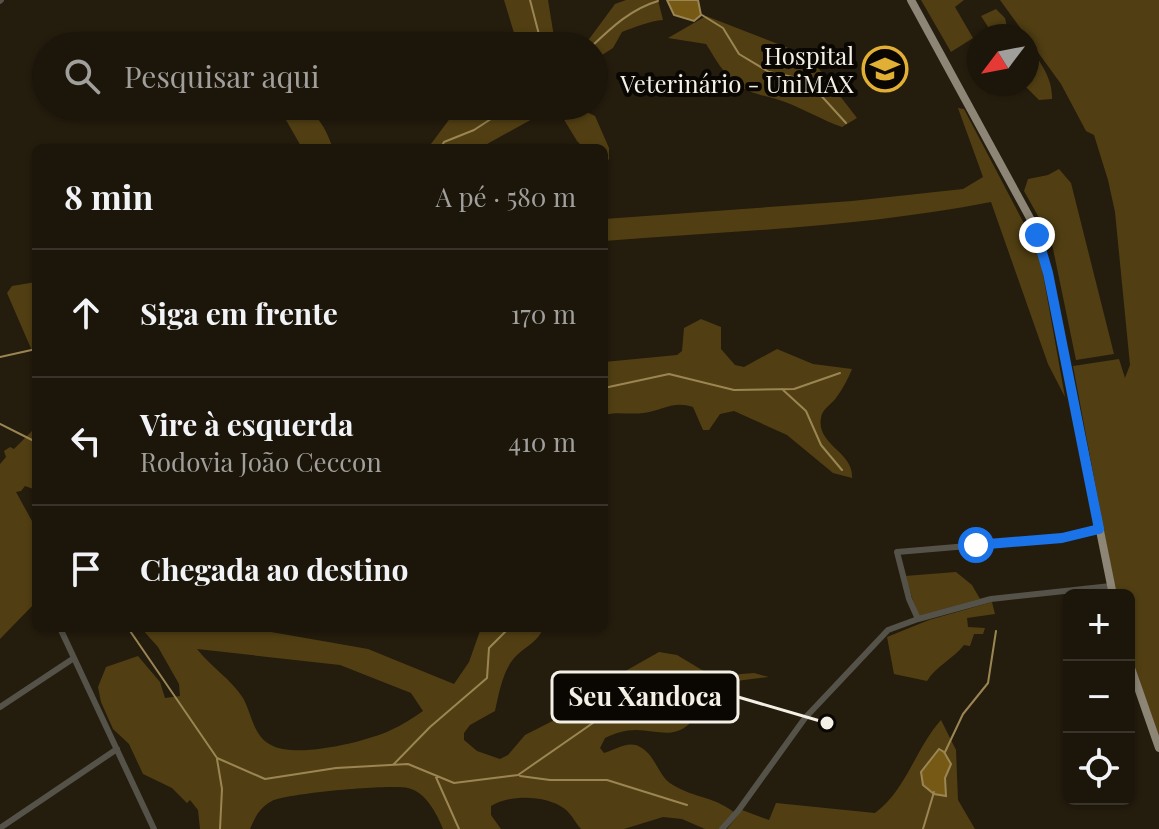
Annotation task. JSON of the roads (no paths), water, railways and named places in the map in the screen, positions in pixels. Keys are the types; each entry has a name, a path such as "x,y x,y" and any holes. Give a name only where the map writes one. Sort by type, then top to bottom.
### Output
{"main road":[{"path":"911,0 1005,169 1037,235 1048,273 1112,589"},
{"path":"1135,679 1159,748"}],"street":[{"path":"918,619 909,599 897,552 1062,538 1099,529"},
{"path":"722,829 805,718 883,634 918,619 991,599 1063,594"},
{"path":"62,632 154,829"},
{"path":"0,707 74,658"},
{"path":"0,828 117,749"}],"waterway":[{"path":"530,0 538,32"},
{"path":"608,32 631,14 658,1"},
{"path":"702,15 723,28 739,54 769,72 807,80 846,123"},
{"path":"443,144 489,120"},
{"path":"0,357 32,350"},
{"path":"608,387 669,374 734,390 794,389 840,373"},
{"path":"782,389 806,411 821,445 842,470"},
{"path":"0,424 32,440"},
{"path":"945,752 963,714 988,683 996,631"},
{"path":"131,632 217,758 265,779 336,768 408,764 454,783 518,775 626,700 703,684"},
{"path":"393,765 430,727 487,678 489,648 505,632"},
{"path":"217,759 222,789 220,829"},
{"path":"435,775 459,829"},
{"path":"520,776 550,780 607,780 687,805"},
{"path":"923,829 934,792"}],"place":[{"name":"Hospital Veterinário - UniMAX","path":"885,69"},
{"name":"Seu Xandoca","path":"827,723"}]}
